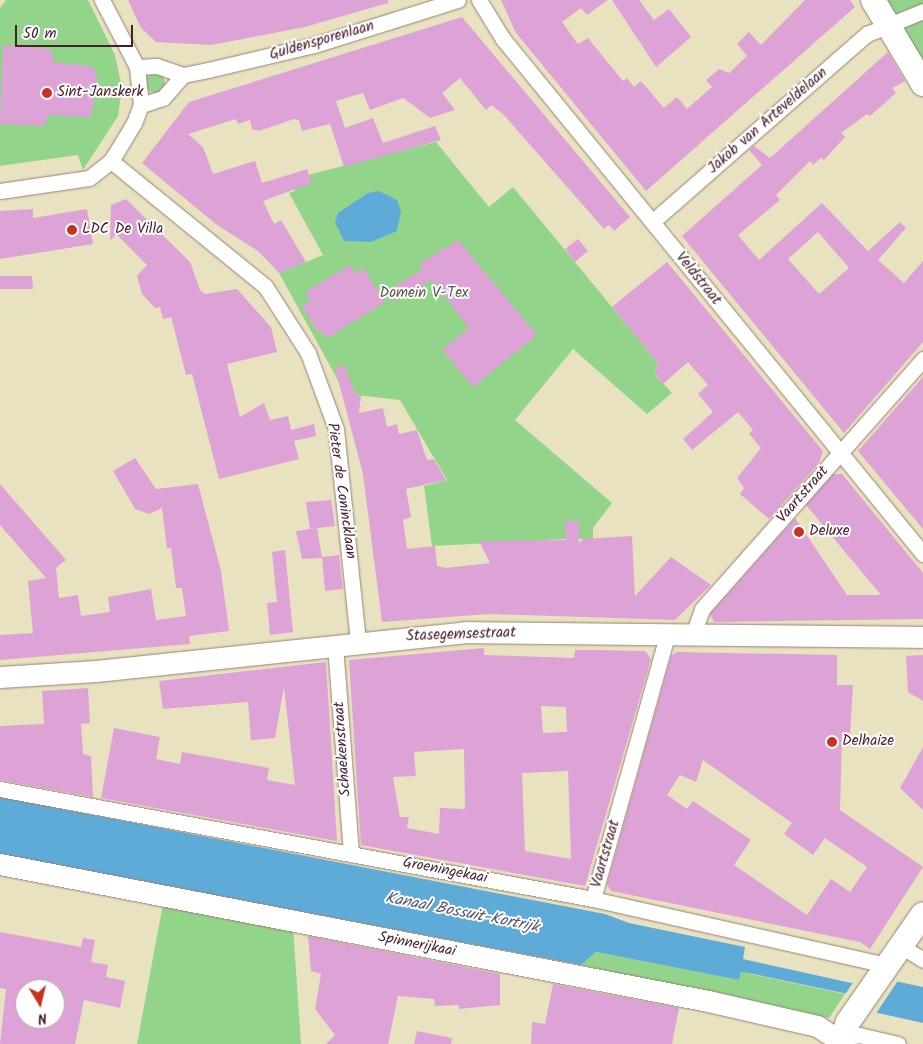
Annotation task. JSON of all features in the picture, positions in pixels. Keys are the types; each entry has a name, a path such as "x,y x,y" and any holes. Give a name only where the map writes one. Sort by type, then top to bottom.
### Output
{"main road":[{"path":"873,0 923,84"},
{"path":"837,1037 923,914"}],"street":[{"path":"0,191 89,178 111,162 141,105 137,67 102,0"},
{"name":"Guldensporenlaan","path":"183,75 282,54 458,0"},
{"name":"Veldstraat","path":"479,0 502,39 923,554"},
{"name":"Jakob van Arteveldelaan","path":"652,222 867,34 923,12"},
{"path":"137,67 157,66 183,75 163,98 141,105"},
{"name":"Pieter de Conincklaan","path":"111,162 266,286 308,353 336,429 358,641"},
{"name":"Vaartstraat","path":"692,637 702,610 923,359"},
{"name":"Stasegemsestraat","path":"0,677 464,632 692,637 923,637"},
{"name":"Vaartstraat","path":"593,900 666,636"},
{"name":"Schaekenstraat","path":"335,645 350,854"},
{"name":"Groeningekaai","path":"0,789 593,900 886,967"},
{"name":"Spinnerijkaai","path":"0,864 708,1001 817,1026 837,1037"},
{"path":"901,946 923,960"},
{"path":"837,1037 859,1035 898,1044"}],"green space":[{"path":"6,0 88,0 115,55 122,88 118,116 83,170 78,155 0,166 0,8"},
{"path":"881,0 923,0 923,70"},
{"path":"155,73 162,76 165,83 162,90 155,93 148,90 145,83 148,76"},
{"name":"Domein V-Tex","path":"436,142 489,207 513,187 658,363 655,375 672,393 647,414 573,349 515,420 612,503 593,528 593,539 579,539 579,521 565,521 567,539 432,546 424,486 447,480 400,400 356,395 352,385 340,384 279,273 323,255 289,193 295,191 292,179"},
{"path":"163,904 293,927 301,1044 137,1044"},
{"path":"596,952 739,980 741,972 845,994 829,1018 581,965"}],"water":[{"path":"379,191 397,200 401,211 397,231 371,242 344,241 335,222 338,213 368,193"},
{"name":"Kanaal Bossuit-Kortrijk","path":"0,797 605,914 629,923 745,947 743,959 883,990 890,980 923,987 923,1023 869,1011 853,995 753,974 741,972 739,980 596,952 581,965 0,854"}],"pier":[{"path":"890,977 899,979 875,1015 868,1013 872,1002 844,996 854,981 882,987"}],"building":[{"path":"128,0 388,0 388,3 305,27 211,45 156,42 141,28"},
{"path":"501,0 608,0 587,15 581,8 562,22 578,44 588,38 623,81 627,78 634,87 641,81 664,108 677,97 687,109 712,87 706,80 719,69 729,73 747,56 737,44 749,32 761,45 805,0 850,0 855,7 646,191 516,33"},
{"path":"612,0 639,0 654,20 669,9 691,37 656,67"},
{"path":"462,17 630,217 614,231 609,225 604,229 503,114 491,105 486,110 460,78 442,93 455,110 430,118 403,98 370,110 363,93 336,101 345,128 373,118 383,143 435,126 441,140 344,167 330,124 302,131 299,120 294,119 259,131 252,129 250,120 238,124 236,119 188,134 203,147 213,174 255,161 262,183 307,169 312,183 263,201 274,224 281,220 306,262 279,273 258,251 217,225 142,163 189,102"},
{"name":"Sint-Janskerk","path":"3,45 40,48 52,51 53,62 94,67 97,81 91,117 48,115 44,126 0,124"},
{"path":"888,52 905,81 892,88 896,93 870,116 867,114 841,133 845,137 824,160 821,158 813,165 810,161 776,195 780,200 738,235 759,260 822,203 868,251 900,222 906,228 878,260 904,283 923,261 923,342 844,433 682,236 762,165 749,150 754,146 770,158","holes":["818,232 849,268 819,294 788,259"]},
{"path":"126,199 190,262 200,290 205,294 237,289 271,327 277,352 227,364 240,417 264,403 270,420 288,416 291,430 314,424 316,436 294,441 299,459 219,479 192,374 186,375 171,317 163,319 160,307 155,308 142,294 137,276 147,265 116,234 110,241 111,205"},
{"path":"33,209 33,218 87,209 93,244 0,259 0,211"},
{"path":"578,239 588,251 575,262 565,249"},
{"path":"458,240 537,335 473,387 442,350 469,328 432,280 393,302 386,292 423,269 419,264"},
{"path":"667,262 823,451 819,463 769,519 740,494 744,488 737,478 761,448 749,434 753,430 738,412 692,450 683,439 713,412 698,394 708,385 688,362 663,384 655,374 658,363 612,307"},
{"path":"350,265 355,273 363,268 385,302 329,337 316,330 302,305 311,301 305,292"},
{"path":"0,276 32,276 33,289 0,289"},
{"path":"344,365 356,395 361,396 359,413 383,408 387,427 397,424 399,434 417,430 427,460 434,459 446,480 406,489 411,517 403,520 407,549 435,546 437,566 446,568 490,563 479,541 566,540 565,521 579,521 579,543 583,539 632,536 635,596 671,557 711,585 675,620 489,614 382,622 363,474 335,368"},
{"path":"923,377 923,529 858,451"},
{"path":"135,458 156,489 198,484 221,571 229,631 189,636 190,644 0,660 0,635 33,633 28,581 46,578 0,525 0,484 66,560 56,568 59,598 78,595 81,616 110,612 108,597 151,589 156,620 186,616 182,588 176,588 171,548 167,549 162,508 149,514 135,509 113,471"},
{"path":"833,474 842,474 923,573 923,619 714,622 710,614 795,518 847,595 881,595 806,505"},
{"path":"331,500 335,526 310,529 306,502"},
{"path":"317,528 322,557 339,555 343,589 325,591 322,558 302,559 296,531"},
{"path":"285,550 293,632 270,635 267,603 277,602 272,552"},
{"path":"484,648 484,655 574,658 575,650 645,651 651,659 585,886 361,845 349,660","holes":["541,706 566,707 567,732 543,733","464,749 465,809 440,808 439,834 407,828 409,817 400,817 393,777 416,776 414,752","568,771 571,859 525,851 522,773"]},
{"path":"677,652 837,655 837,685 853,685 850,734 842,734 840,810 923,867 870,949 860,942 611,891 607,884 671,656","holes":["703,760 792,823 784,834 813,855 825,838 867,867 850,892 831,879 807,915 734,865 751,840 693,801 687,809 667,795 680,775 696,782"]},
{"path":"923,655 923,701 908,692 906,656"},
{"path":"326,662 337,841 101,798 114,728 160,737 156,759 180,764 182,752 269,768 267,780 295,785 284,687 275,738 251,740 248,702 163,709 159,681"},
{"path":"88,688 90,723 81,724 83,754 91,756 93,797 0,780 0,726 44,724 42,691"},
{"path":"923,747 923,810 900,788"},
{"path":"0,932 81,947 83,938 95,940 91,962 108,965 106,977 125,981 120,1008 84,1000 75,1044 0,1044 6,989 0,988"},
{"path":"308,936 500,974 500,1005 459,1009 459,1005 435,1006 434,999 398,996 388,1044 326,1044 335,1035 315,1009 321,974 311,971"},
{"path":"553,984 679,1008 672,1044 531,1044 532,1022 545,1024"},
{"path":"417,1031 452,1038 451,1044 414,1044"}],"place":[{"name":"Sint-Janskerk","path":"47,93"},
{"name":"LDC De Villa","path":"72,230"},
{"name":"Deluxe","path":"799,532"},
{"name":"Delhaize","path":"832,742"}]}
